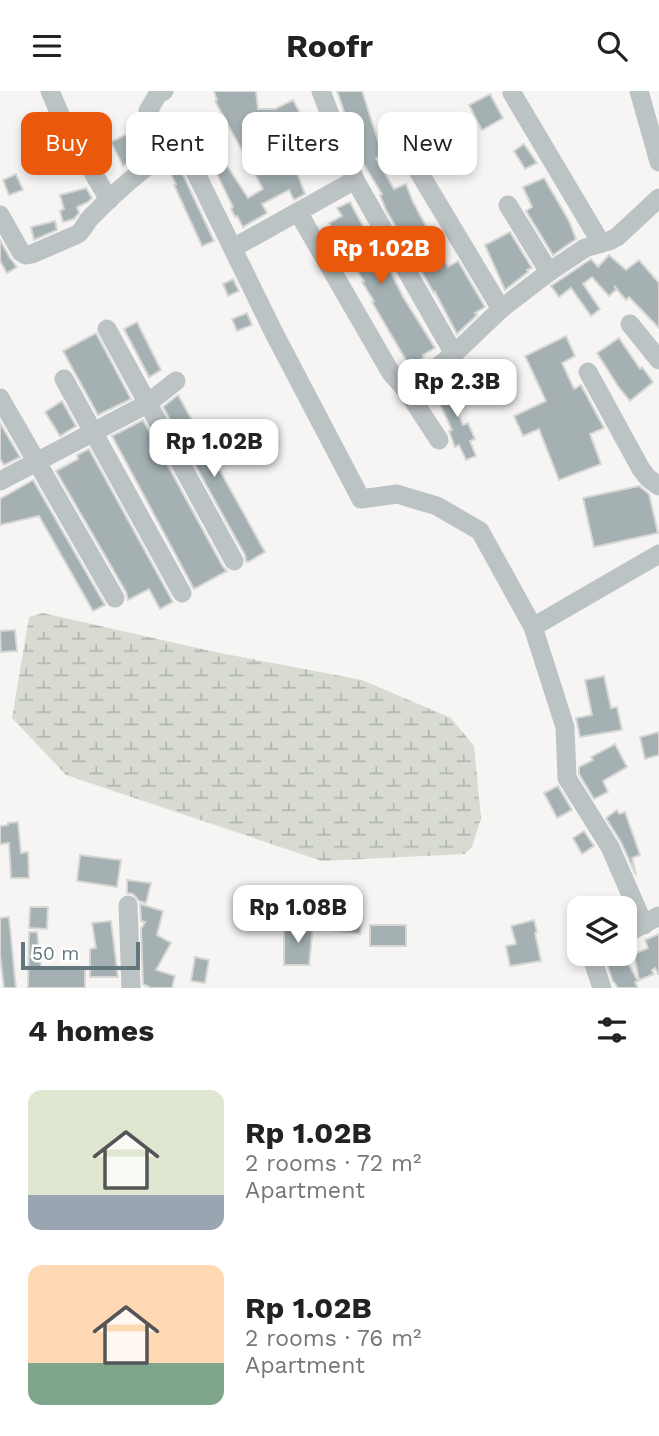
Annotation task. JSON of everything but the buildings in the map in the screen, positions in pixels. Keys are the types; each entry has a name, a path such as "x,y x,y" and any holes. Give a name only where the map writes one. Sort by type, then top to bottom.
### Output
{"street":[{"path":"50,91 62,120 109,199"},
{"path":"149,112 158,94 164,91"},
{"path":"321,91 355,180 454,354"},
{"path":"639,91 659,162"},
{"path":"512,93 601,243"},
{"path":"0,215 21,252 32,254 78,234 90,218 135,175"},
{"path":"197,175 274,333 361,499 397,494 437,506 480,531 533,627 565,727 568,778 651,920"},
{"path":"421,175 501,309"},
{"path":"233,248 355,180"},
{"path":"407,391 454,354 501,309 549,272 584,248 609,241 624,232 659,198"},
{"path":"508,205 549,272"},
{"path":"298,212 391,373 407,391 439,440"},
{"path":"630,324 659,360"},
{"path":"107,329 234,561"},
{"path":"588,372 641,469 659,486"},
{"path":"64,379 182,593"},
{"path":"0,481 147,404 176,381"},
{"path":"0,398 115,598"},
{"path":"533,627 659,554"},
{"path":"128,905 131,988"},
{"path":"595,966 602,988"}],"green space":[{"path":"43,613 215,652 362,680 451,718 474,746 481,818 472,847 465,854 322,861 66,775 12,718 29,617"}]}
